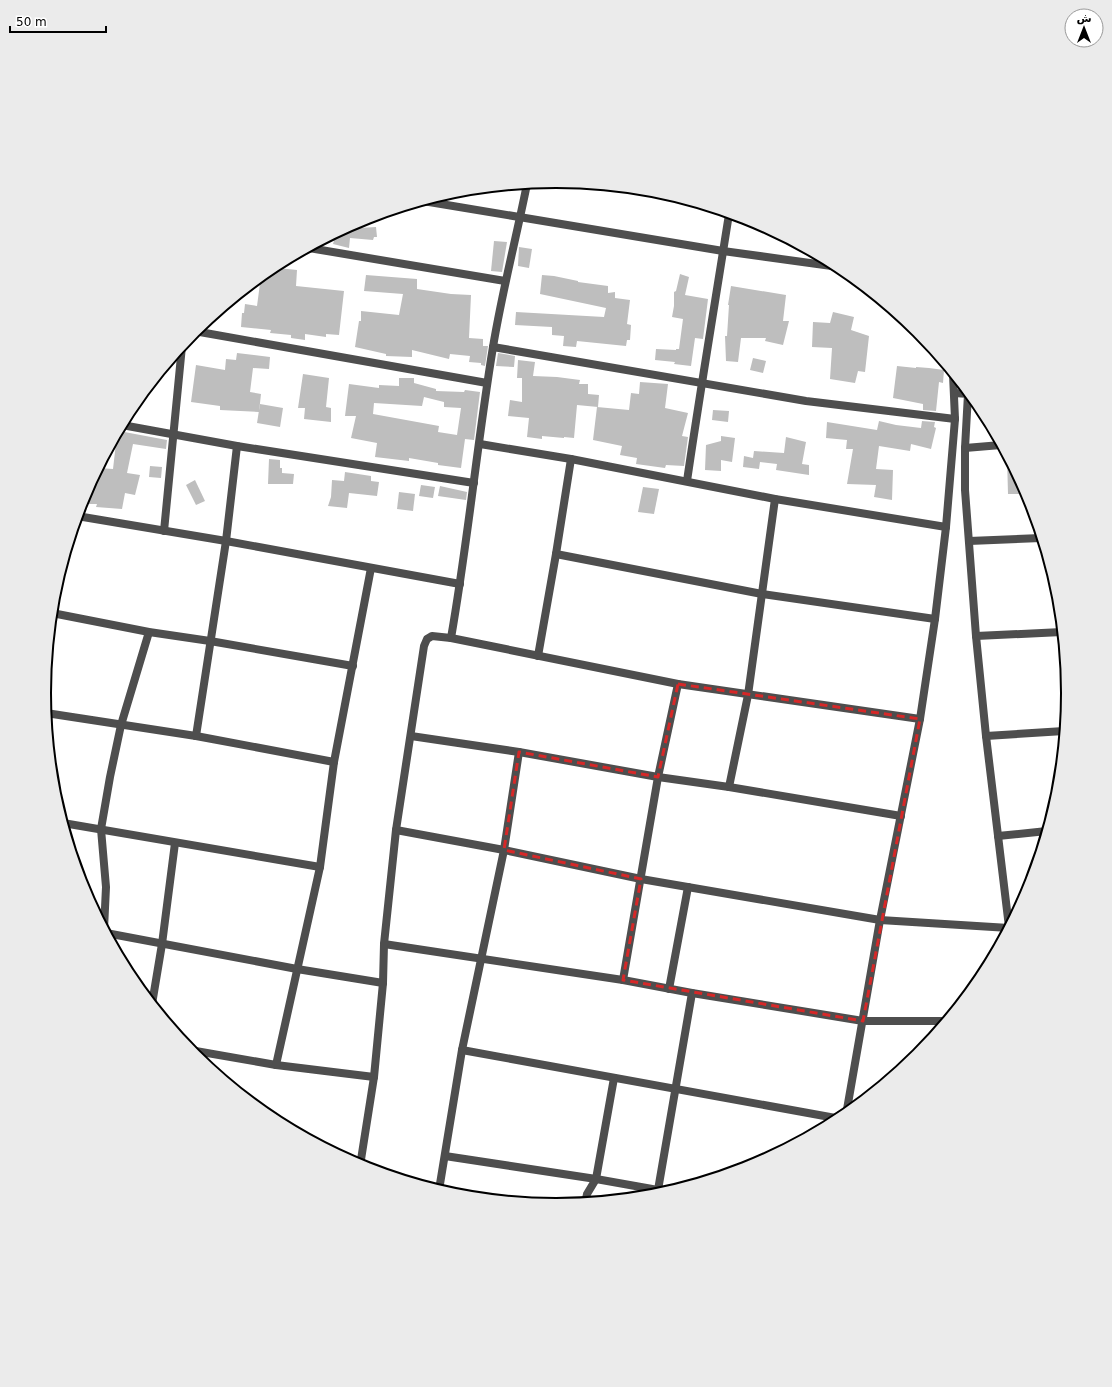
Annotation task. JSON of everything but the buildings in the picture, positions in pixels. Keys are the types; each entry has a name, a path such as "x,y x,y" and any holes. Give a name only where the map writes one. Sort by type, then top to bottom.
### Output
{"street":[{"path":"451,638 493,347 505,281 526,190"},
{"path":"436,203 723,251 822,264"},
{"path":"687,482 701,383 717,294 728,219"},
{"path":"317,249 505,281"},
{"path":"203,333 488,383"},
{"path":"493,347 806,401 955,419"},
{"path":"164,531 172,434 181,356"},
{"path":"848,1105 880,920 920,719 935,619 946,527 955,419 953,382"},
{"path":"954,393 962,394"},
{"path":"968,402 964,448 965,490 976,636 986,736 1008,919"},
{"path":"128,426 237,446 474,482"},
{"path":"480,444 571,459 775,499 946,527"},
{"path":"964,448 995,445"},
{"path":"196,736 226,541 237,446"},
{"path":"538,656 571,459"},
{"path":"729,787 748,695 775,499"},
{"path":"83,517 226,541 460,584"},
{"path":"969,541 1036,538"},
{"path":"556,554 762,594 935,619"},
{"path":"276,1065 320,867 334,762 371,568"},
{"path":"58,614 149,632 353,666"},
{"path":"104,920 106,887 101,829 121,725 149,632"},
{"path":"976,636 1057,632"},
{"path":"361,1159 374,1077 383,983 384,944 396,830 424,646 427,639 432,636 451,638 678,684 920,719"},
{"path":"623,980 658,777 678,684"},
{"path":"52,714 196,736 334,762"},
{"path":"986,736 1060,731"},
{"path":"411,736 519,752 658,777 729,787 901,816"},
{"path":"440,1185 462,1050 504,850 519,752"},
{"path":"68,824 320,867"},
{"path":"396,830 504,850 641,879 880,920 1004,927"},
{"path":"998,836 1042,832"},
{"path":"153,998 162,944 175,843"},
{"path":"669,989 688,887"},
{"path":"113,934 297,969 383,983"},
{"path":"384,944 623,980 692,994 863,1021 940,1021"},
{"path":"658,1188 692,994"},
{"path":"462,1050 830,1117"},
{"path":"200,1052 276,1065 374,1077"},
{"path":"586,1197 596,1179 614,1078"},
{"path":"445,1156 654,1189"}],"highlighted area":[{"path":"678,684 920,719 863,1021 623,980 641,879 504,850 519,752 658,777"}]}
